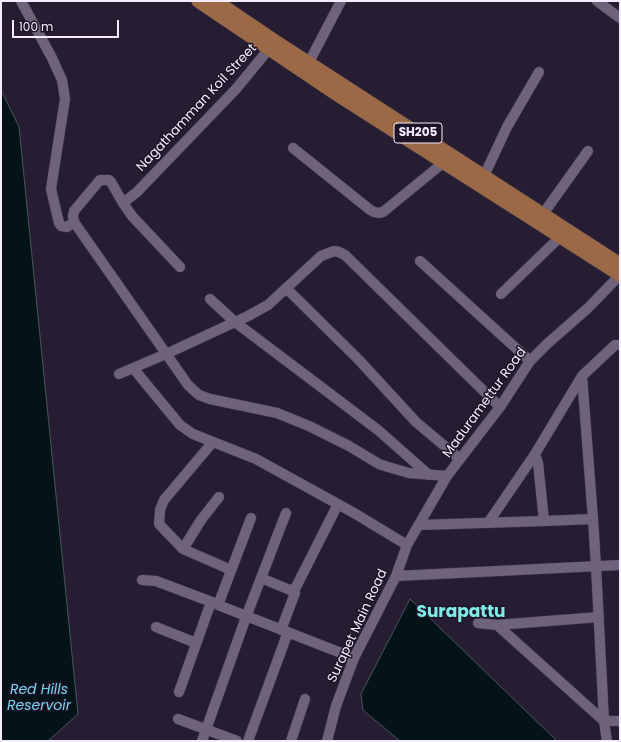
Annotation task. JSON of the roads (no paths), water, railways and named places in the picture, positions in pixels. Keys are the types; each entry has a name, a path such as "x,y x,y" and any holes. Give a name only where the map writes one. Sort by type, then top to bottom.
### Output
{"main road":[{"name":"SH205","path":"207,2 272,45 484,176 620,264"},
{"path":"307,67 443,163 509,203 620,275"}],"street":[{"path":"21,1 51,56 62,80 65,99 51,189 61,226 67,227 74,222"},
{"path":"307,67 341,1"},
{"path":"599,1 620,18"},
{"name":"Nagathamman Koil Street","path":"123,203 137,192 236,89 272,45"},
{"path":"484,176 507,128 539,72"},
{"path":"293,148 369,209 378,213 383,212 443,163"},
{"path":"543,214 588,151"},
{"path":"180,267 132,216 109,180 100,180 74,211 74,222 188,385 199,395 210,399 277,413 342,442 380,464 409,473 447,476"},
{"path":"501,294 560,237"},
{"path":"118,374 166,354 248,316 268,305 325,254 334,251 346,255 500,407"},
{"path":"420,260 530,361"},
{"name":"Maduramettur Road","path":"407,545 447,476 500,407 530,361 588,308 620,275"},
{"path":"286,288 358,359 416,422 460,460"},
{"path":"210,299 235,322 378,430 429,475"},
{"path":"488,523 535,454 582,376 615,345 620,345"},
{"path":"134,368 180,425 193,434 212,443 256,459 338,504 407,545"},
{"path":"582,376 596,566 604,721 607,741"},
{"path":"212,443 164,500 160,510 159,524 183,549 231,570"},
{"path":"535,454 538,463 544,521"},
{"path":"183,549 201,520 219,497"},
{"path":"261,578 293,590 338,504"},
{"path":"202,741 246,617 286,513"},
{"path":"179,692 196,643 231,570 251,518"},
{"path":"419,525 592,519"},
{"name":"Surapet Main Road","path":"329,740 336,706 354,658 396,576 407,545"},
{"path":"396,576 620,565"},
{"path":"142,580 156,581 354,658"},
{"path":"248,741 285,631 296,593"},
{"path":"478,623 497,625 598,618"},
{"path":"497,625 604,721 620,721"},
{"path":"156,627 196,643"},
{"path":"291,741 305,699"},
{"path":"178,719 237,741"}],"water":[{"name":"Red Hills Reservoir","path":"1,90 19,127 78,714 48,741 1,741"},
{"path":"410,599 557,741 400,741 363,710 361,694"}],"district":[{"name":"Surapattu","path":"461,613"}]}
